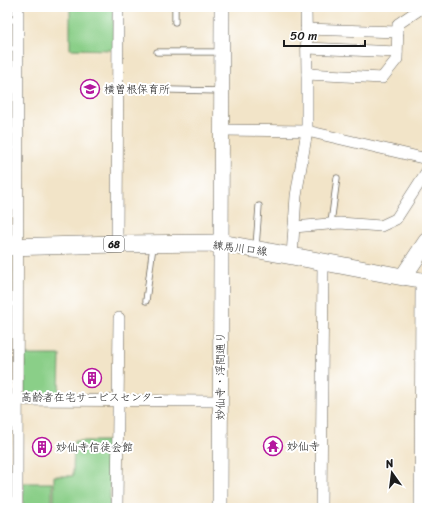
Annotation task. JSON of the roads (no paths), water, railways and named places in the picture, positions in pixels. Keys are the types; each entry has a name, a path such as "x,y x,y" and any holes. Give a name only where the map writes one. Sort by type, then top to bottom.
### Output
{"main road":[{"name":"練馬川口線","path":"12,247 221,243 404,277"},
{"path":"404,277 423,248"}],"street":[{"path":"17,508 12,400 12,20 18,7"},
{"path":"117,244 118,7"},
{"name":"妙仙寺・浮間通り","path":"220,508 222,7"},
{"path":"292,256 296,196 307,131 306,7"},
{"path":"307,74 382,78 397,59 398,24 423,7"},
{"path":"306,28 398,32"},
{"path":"306,48 397,52"},
{"path":"222,130 307,131 427,159"},
{"path":"294,228 340,223 381,226 396,219 427,171"},
{"path":"321,508 323,262"},
{"path":"404,277 424,281 420,508"},
{"path":"117,508 119,318"},
{"path":"12,400 220,400"}],"lane":[{"path":"174,22 175,7"},
{"path":"157,52 222,52"},
{"path":"171,90 222,90"},
{"path":"331,224 337,178"},
{"path":"256,249 259,206"},
{"path":"146,301 153,244"}],"place":[{"name":"横曽根保育所","path":"90,89"},
{"name":"高齢者在宅サービスセンター","path":"92,378"},
{"name":"妙仙寺","path":"273,446"},
{"name":"妙仙寺信徒会館","path":"42,447"}]}
